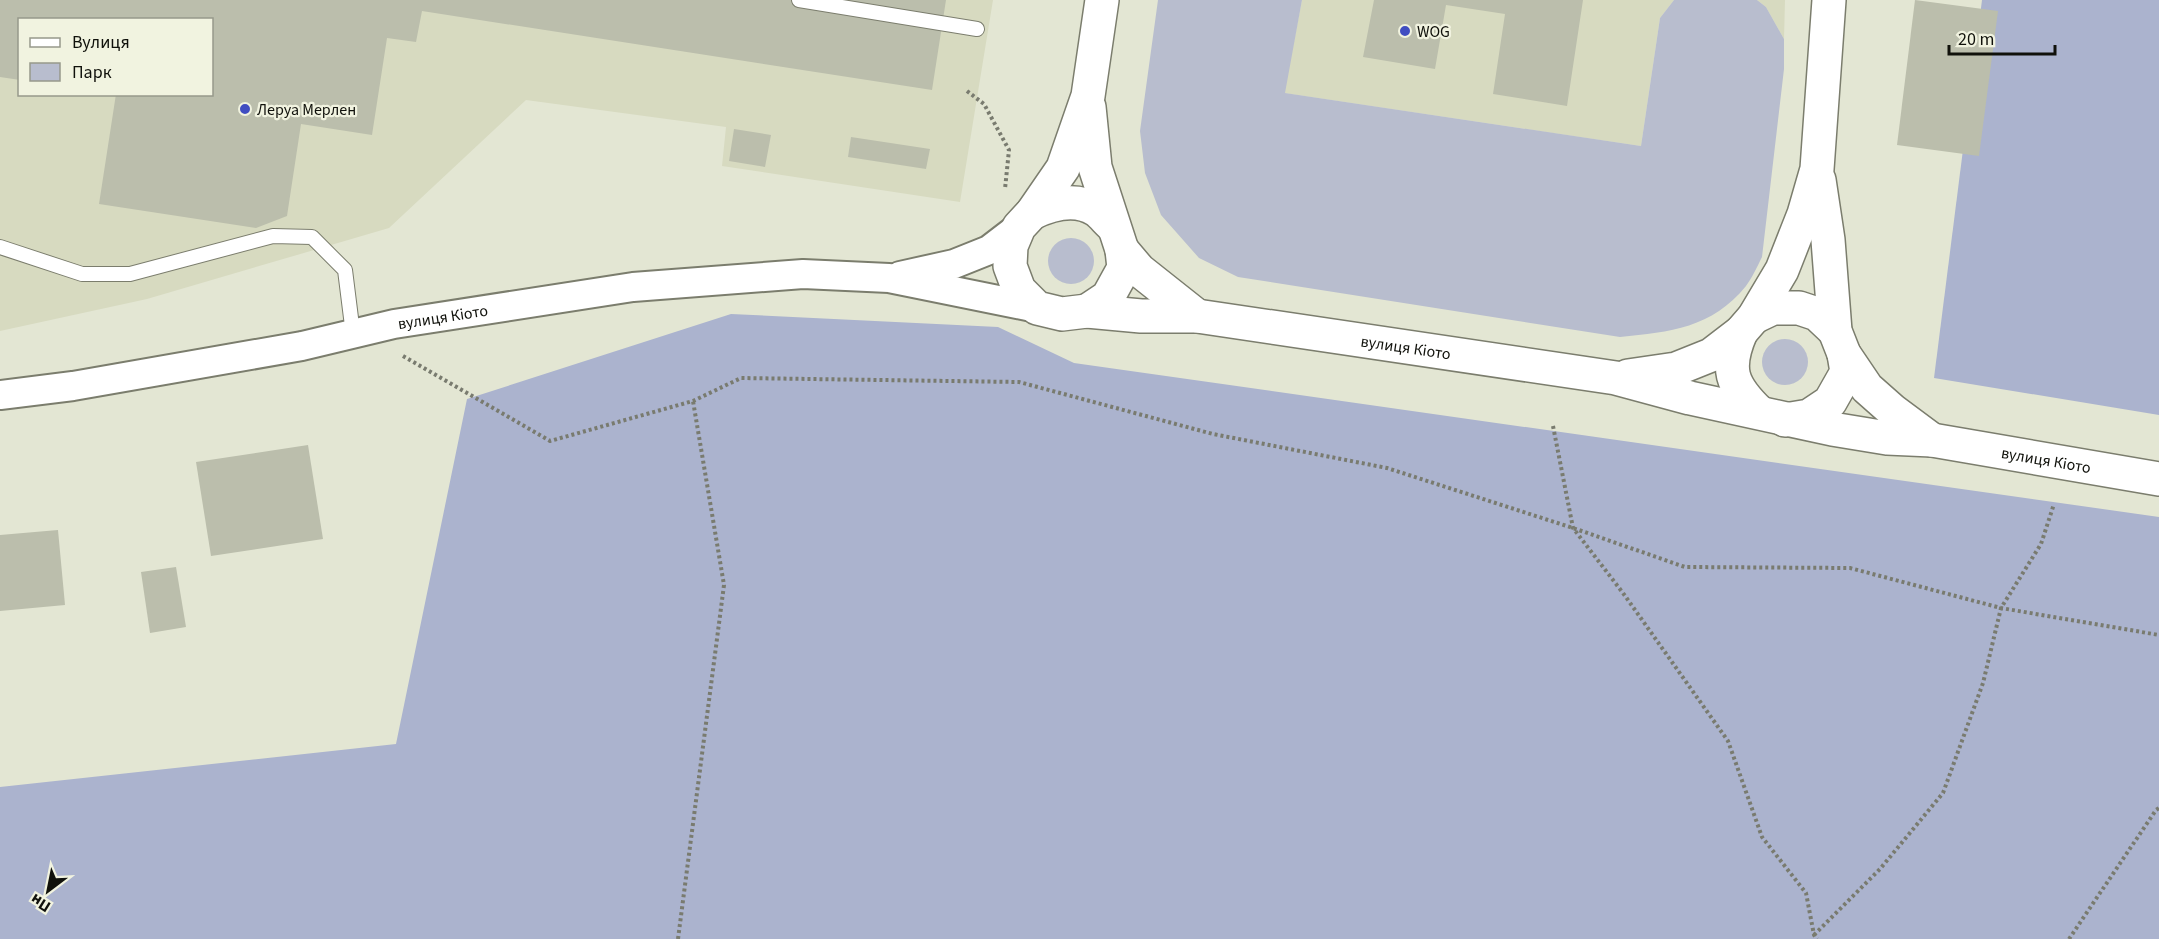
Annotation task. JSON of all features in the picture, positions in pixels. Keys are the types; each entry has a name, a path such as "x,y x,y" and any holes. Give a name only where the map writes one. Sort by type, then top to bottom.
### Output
{"street":[{"path":"1038,308 1019,290 1010,266 1011,246 1025,220 1063,168 1088,96 1102,0"},
{"path":"1817,169 1840,343 1846,372 1830,402 1809,416 1771,416 1741,394 1732,371 1733,351 1782,270 1804,214 1817,169 1829,0"},
{"path":"889,278 1038,308 1062,315 1087,311 1108,297 1125,267 1095,167 1088,96"},
{"path":"889,278 954,264 989,250 1025,220 1050,204 1077,203 1095,209 1139,270 1197,316"},
{"name":"вулиця Кіото","path":"0,396 73,386 279,350 394,324 633,287 803,274 889,278"},
{"path":"1616,378 1676,369 1712,355 1773,308 1799,308 1816,314 1840,343 1867,388 1932,440"},
{"name":"вулиця Кіото","path":"1087,311 1142,316 1197,316 1616,378 1690,398 1771,416 1887,438 1932,440 2159,478"}],"lane":[{"path":"797,0 977,29"},
{"path":"0,247 82,274 130,274 273,236 312,237 345,270 353,334"}],"path":[{"path":"967,91 984,104 1009,150 1005,190"},
{"path":"402,355 550,441 693,401 741,378 1019,382 1213,435 1387,468 1685,567 1850,568 2001,608 2159,635"},
{"path":"678,939 724,585 693,401"},
{"path":"1553,426 1573,528 1623,593 1728,741 1762,837 1806,893 1816,938"},
{"path":"1816,938 1880,869 1943,793 1983,683 2001,608 2041,544 2054,504"},
{"path":"2069,939 2159,808"}],"shaded area":[{"path":"0,0 993,0 960,202 722,166 726,127 526,100 389,228 147,299 0,331"},
{"path":"1302,0 1674,0 1660,18 1641,146 1284,93"},
{"path":"1757,0 1785,0 1784,39 1766,7"},
{"path":"1982,0 2159,0 2159,415 1934,378"},
{"path":"731,314 998,327 1074,363 2159,517 2159,939 0,939 0,787 396,744 467,399"}],"green space":[{"path":"1158,0 1302,0 1285,93 1641,146 1660,18 1674,0 1757,0 1766,7 1784,39 1784,69 1762,257 1746,286 1719,311 1673,330 1620,337 1238,277 1199,258 1161,215 1145,173 1140,131"},
{"path":"1071,238 1080,239 1088,244 1093,252 1093,270 1088,278 1080,283 1071,284 1062,283 1054,278 1049,270 1048,261 1049,252 1054,244 1062,239"},
{"path":"1790,339 1802,345 1807,353 1807,371 1802,379 1794,384 1780,385 1772,382 1765,375 1762,357 1765,349 1772,342"}],"building":[{"name":"Леруа Мерлен","path":"0,0 946,0 932,90 422,11 416,42 387,38 372,135 301,124 287,216 256,228 99,204 116,96 213,96 213,18 18,18 18,80 0,77"},
{"path":"1374,0 1583,0 1567,106 1493,94 1505,14 1446,5 1435,69 1363,57"},
{"path":"1915,0 1998,11 1979,156 1897,145"},
{"path":"734,129 771,135 765,167 729,161"},
{"path":"851,137 930,149 926,169 848,157"},
{"path":"308,445 323,539 211,556 196,462"},
{"path":"58,530 65,605 0,611 0,535"},
{"path":"176,567 186,627 150,633 141,572"}],"place":[{"name":"WOG","path":"1405,31"},
{"name":"Леруа Мерлен","path":"245,109"}]}
